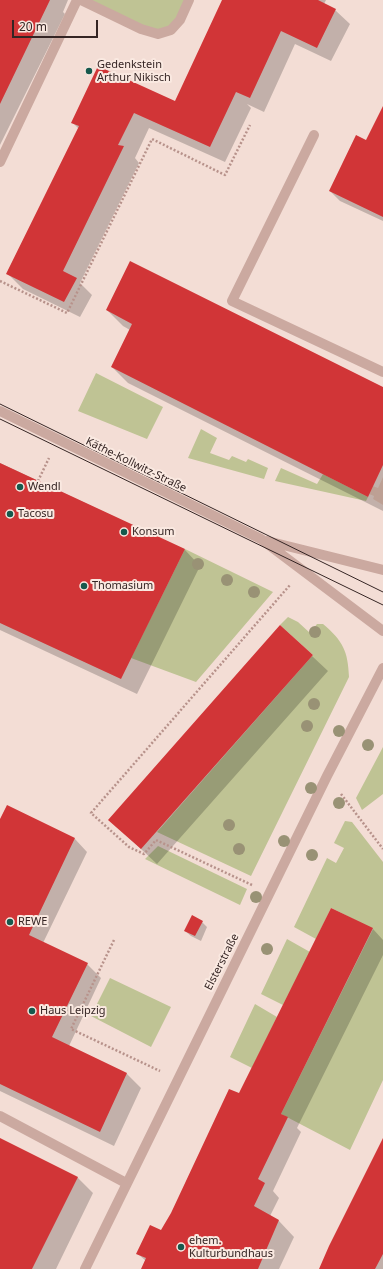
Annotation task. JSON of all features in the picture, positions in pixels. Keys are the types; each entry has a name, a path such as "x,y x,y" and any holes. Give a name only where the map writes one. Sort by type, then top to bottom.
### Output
{"street":[{"path":"0,162 77,0"},
{"path":"81,0 141,30 158,34 171,30 180,20 189,0"},
{"path":"314,135 232,301 383,372"},
{"name":"Käthe-Kollwitz-Straße","path":"0,411 261,539 383,631"},
{"name":"Käthe-Kollwitz-Straße","path":"261,539 383,570"},
{"name":"Elsterstraße","path":"85,1269 327,776 383,668"},
{"path":"0,1116 126,1184"}],"path":[{"path":"0,281 67,313 152,139 225,175 250,125"},
{"path":"38,481 50,457 56,439"},
{"path":"268,896 249,883 156,840 144,854 129,847 91,813 304,570"},
{"path":"327,776 383,849"},
{"path":"114,940 71,1029 178,1079"}],"green space":[{"path":"81,0 189,0 180,20 158,34"},
{"path":"96,373 163,407 147,439 78,411"},
{"path":"201,429 217,438 210,453 229,460 232,456 246,462 248,459 268,468 264,479 188,458"},
{"path":"281,468 317,484 323,474 368,497 366,501 275,481"},
{"path":"185,549 273,592 196,682 131,658"},
{"path":"288,617 298,622 310,633 317,624 323,624 330,630 340,641 346,653 349,677 251,876 157,832 313,655 280,625"},
{"path":"383,747 383,794 362,810 356,798"},
{"path":"345,821 352,822 383,862 383,1080 350,1150 281,1114 373,929 331,908 316,939 294,927 327,858 336,863 344,848 334,843"},
{"path":"158,846 247,889 240,905 145,859"},
{"path":"287,939 310,952 283,1005 261,994"},
{"path":"110,978 171,1007 151,1047 91,1016"},
{"path":"255,1004 277,1017 252,1068 230,1057"}],"shaded area":[{"path":"383,477 383,505 373,499 374,496 369,494 373,486 378,488"}],"building":[{"path":"0,0 50,0 0,104"},
{"path":"222,0 318,0 336,9 317,48 281,31 250,98 236,92 210,147 134,113 118,145 124,146 63,271 77,278 64,302 6,274 79,126 71,123 98,66 175,101"},
{"path":"383,106 383,217 329,191 356,135 366,140"},
{"path":"130,261 383,387 383,465 368,497 111,367 132,324 106,310"},
{"name":"Thomasium","path":"0,463 185,549 121,679 0,623"},
{"path":"280,625 313,655 141,849 108,820"},
{"name":"Haus Leipzig","path":"7,805 75,838 29,935 88,963 52,1037 127,1073 100,1132 0,1084 0,819"},
{"path":"331,908 373,928 281,1114 288,1117 258,1179 265,1183 254,1206 279,1220 258,1269 141,1269 146,1258 136,1254 150,1225 161,1230 171,1213 229,1089 239,1093"},
{"path":"192,915 203,921 195,936 184,931"},
{"path":"0,1138 78,1177 32,1269 0,1269"},
{"path":"383,1138 383,1254 375,1269 319,1269 329,1246"}],"tram line":[{"path":"0,404 383,592"},
{"path":"0,419 383,605"}],"place":[{"name":"Gedenkstein Arthur Nikisch","path":"89,71"},
{"name":"Wendl","path":"20,487"},
{"name":"Tacosu","path":"10,514"},
{"name":"Konsum","path":"124,532"},
{"name":"Thomasium","path":"84,586"},
{"name":"REWE","path":"10,922"},
{"name":"Haus Leipzig","path":"32,1011"},
{"name":"ehem. Kulturbundhaus","path":"181,1247"}]}
